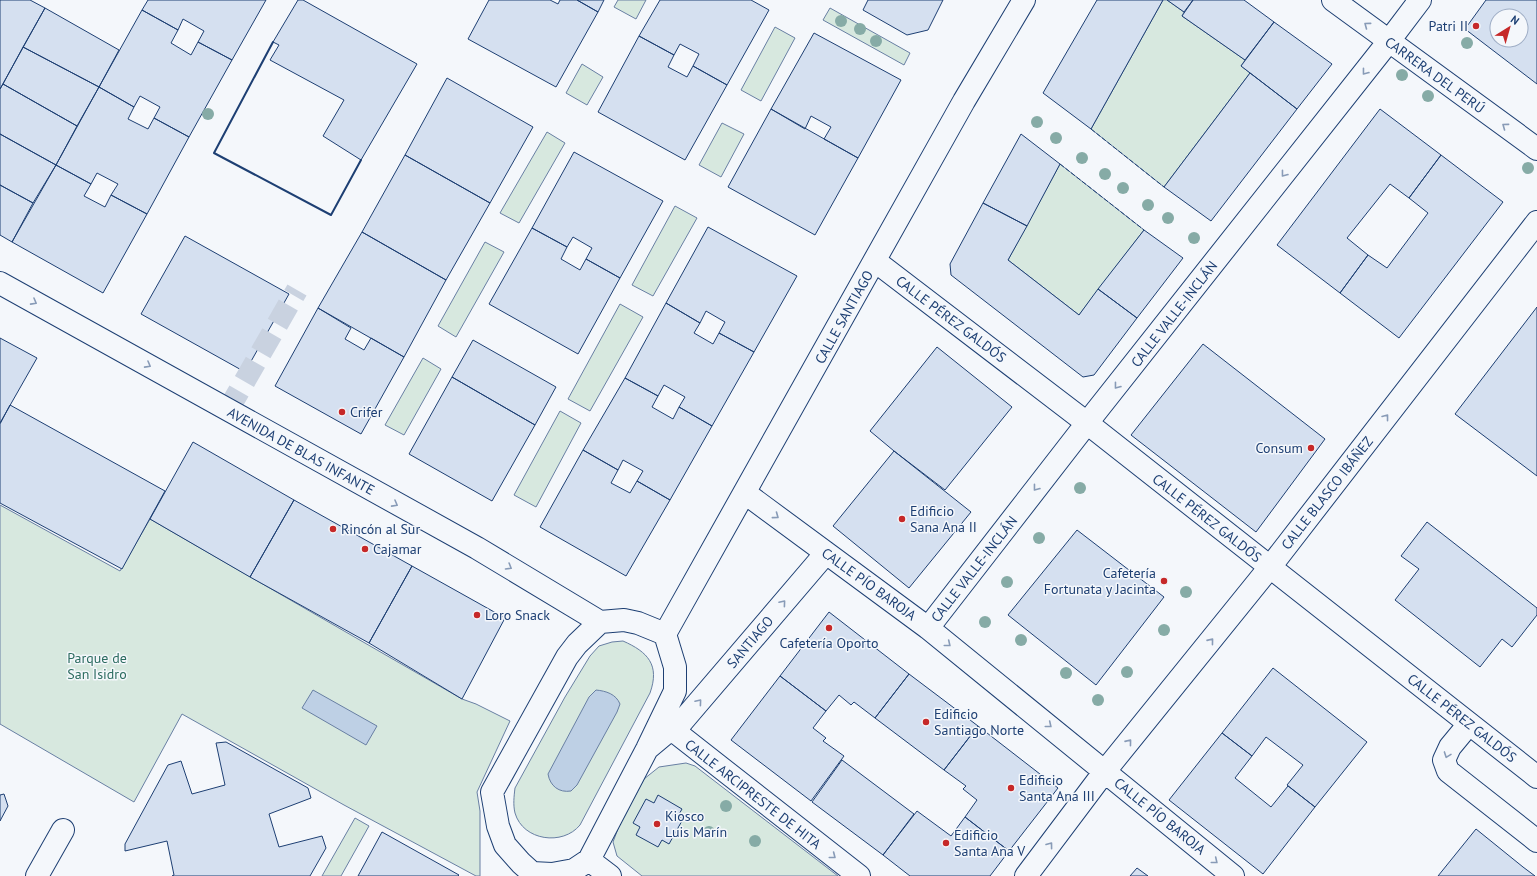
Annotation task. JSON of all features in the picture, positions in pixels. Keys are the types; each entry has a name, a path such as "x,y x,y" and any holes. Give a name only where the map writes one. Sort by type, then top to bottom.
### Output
{"street":[{"name":"CALLE SANTIAGO","path":"665,634 964,101 1024,0"},
{"name":"CARRERA DEL PERÚ","path":"1333,0 1537,149"},
{"name":"CALLE VALLE-INCLÁN","path":"928,628 1087,423 1420,0"},
{"name":"CALLE BLASCO IBÁÑEZ","path":"1026,876 1105,771 1270,567 1537,222"},
{"name":"CALLE PÉREZ GALDÓS","path":"875,261 1087,423 1537,777"},
{"name":"AVENIDA DE BLAS INFANTE","path":"0,283 477,548 600,622"},
{"name":"CALLE PÍO BAROJA","path":"745,493 928,628 1233,876"},
{"name":"SANTIAGO","path":"674,731 826,553"},
{"path":"624,620 638,623 665,634 675,667 675,691 647,749 589,860 574,870 552,874 531,875 505,845 498,826 492,792 567,657 577,644 600,622 624,620"},
{"path":"1470,724 1450,747 1444,760 1448,772 1537,841"},
{"name":"CALLE ARCIPRESTE DE HITA","path":"647,749 666,733 674,731 859,876"},
{"path":"38,876 63,830"},
{"path":"589,860 610,876"}],"green space":[{"path":"618,0 646,0 636,19 614,7"},
{"path":"1163,0 1167,0 1184,12 1182,16 1245,60 1241,66 1250,73 1164,187 1091,129"},
{"path":"830,8 910,53 904,65 823,20"},
{"path":"775,27 795,38 761,101 741,90"},
{"path":"582,64 603,77 587,105 566,93"},
{"path":"722,123 744,134 721,177 699,165"},
{"path":"547,132 565,143 519,223 500,213"},
{"path":"1060,164 1144,230 1079,315 1008,260"},
{"path":"675,206 697,218 653,296 632,285"},
{"path":"485,242 504,252 456,337 438,326"},
{"path":"620,304 643,317 590,411 568,399"},
{"path":"423,358 441,369 404,435 385,425"},
{"path":"560,411 581,423 536,507 514,495"},
{"name":"Parque de San Isidro","path":"0,505 120,571 150,519 462,699 476,704 510,721 477,792 480,811 480,876 476,876 344,805 182,714 134,802 0,724"},
{"path":"623,641 639,650 650,661 654,675 650,693 580,825 573,832 564,836 554,838 535,835 526,830 519,822 515,813 515,788 565,697 590,656 599,646 612,642"},
{"path":"686,763 695,766 838,876 642,876 617,856 613,842 619,826 644,779 659,767"},
{"path":"355,818 369,826 341,876 322,876"}],"water":[{"path":"313,690 377,726 366,745 302,708"},
{"path":"596,690 610,694 616,698 620,704 577,785 571,791 559,790 553,785 548,774 589,697"}],"building":[{"path":"0,0 30,0 45,8 0,89"},
{"path":"148,0 266,0 232,60 198,42 204,31 183,19 178,30 142,10"},
{"path":"298,0 303,0 417,64 361,160 323,136 344,100 270,60 279,45 273,42"},
{"path":"489,0 550,0 558,4 560,0 577,0 598,12 556,87 468,39"},
{"path":"577,0 604,0 598,12"},
{"path":"660,0 751,0 769,10 727,85 693,66 699,54 680,44 674,55 639,36"},
{"path":"868,0 943,0 928,30 907,35 863,10"},
{"path":"1097,0 1163,0 1091,129 1043,93"},
{"path":"1167,0 1193,0 1184,12"},
{"path":"1193,0 1244,0 1274,22 1245,60 1182,16"},
{"path":"1486,0 1537,0 1537,84 1490,48 1529,48 1529,8 1489,8 1489,47 1465,29"},
{"path":"45,8 119,50 99,87 23,47"},
{"path":"142,10 178,30 171,43 191,55 198,42 232,60 189,137 154,118 160,107 140,96 134,107 99,87"},
{"path":"1274,22 1332,64 1297,109 1241,66"},
{"path":"814,33 901,80 858,158 824,139 831,127 811,116 805,129 771,109"},
{"path":"639,36 674,55 668,67 687,77 693,66 727,85 685,160 598,112"},
{"path":"23,47 99,87 77,126 3,84"},
{"path":"1250,73 1297,109 1211,221 1164,187"},
{"path":"447,78 533,127 490,203 405,155"},
{"path":"3,84 77,126 56,165 0,134 0,89"},
{"path":"99,87 134,107 128,119 148,129 154,118 189,137 147,214 111,195 118,184 97,173 91,184 56,165"},
{"path":"771,109 858,158 815,235 728,187"},
{"path":"1380,109 1441,155 1409,198 1390,184 1347,238 1368,255 1340,293 1277,245"},
{"path":"0,134 56,165 33,203 0,185"},
{"path":"1021,134 1060,164 1027,226 983,203"},
{"path":"574,152 663,201 620,278 586,259 592,248 573,237 567,247 532,228"},
{"path":"405,155 490,203 446,280 362,232"},
{"path":"1441,155 1503,202 1399,338 1340,293 1368,255 1387,268 1428,213 1409,198"},
{"path":"56,165 91,184 84,196 105,207 111,195 147,214 103,293 12,242"},
{"path":"0,185 33,203 12,242 0,235"},
{"path":"983,203 1027,226 1008,260 1079,315 1098,289 1137,318 1094,375 1083,377 951,275 950,264"},
{"path":"708,227 797,276 754,352 719,333 725,322 706,311 700,323 666,303"},
{"path":"532,228 567,247 561,259 580,270 586,259 620,278 578,354 489,304"},
{"path":"1144,230 1183,258 1137,318 1098,289"},
{"path":"362,232 446,280 404,357 318,308"},
{"path":"185,236 289,294 245,372 141,314"},
{"path":"666,303 700,323 694,333 713,344 719,333 754,352 712,426 679,407 685,397 664,385 658,396 625,378"},
{"path":"1537,307 1537,476 1455,414"},
{"path":"318,308 351,328 345,339 364,350 371,338 404,357 361,434 275,386"},
{"path":"0,338 37,358 0,423"},
{"path":"473,340 556,387 535,425 452,377"},
{"path":"1203,344 1325,439 1256,532 1131,435"},
{"path":"937,347 1012,407 945,490 870,431"},
{"path":"452,377 535,425 492,501 409,454"},
{"path":"625,378 658,396 652,407 673,419 679,407 712,426 670,500 637,481 643,471 623,460 618,470 583,450"},
{"path":"10,405 165,491 122,569 0,503 0,424"},
{"path":"193,442 294,500 250,577 150,519"},
{"path":"583,450 618,470 611,483 630,493 637,481 670,500 626,576 540,527"},
{"name":"Edificio Sana Ana II","path":"894,451 971,512 909,588 833,526"},
{"path":"294,500 412,566 369,643 250,577"},
{"path":"1427,522 1537,608 1537,615 1512,647 1502,639 1480,667 1395,600 1419,569 1401,556"},
{"path":"1077,530 1164,597 1096,685 1008,615"},
{"path":"412,566 505,618 462,699 369,643"},
{"path":"829,612 909,674 875,718 854,702 851,705 839,695 826,711 780,676"},
{"path":"1273,668 1367,742 1315,807 1287,785 1303,765 1266,737 1252,756 1222,733"},
{"name":"Edificio Santiago Norte","path":"909,674 978,726 944,770 875,718"},
{"path":"780,676 826,711 813,728 826,738 823,741 844,756 811,801 731,740"},
{"name":"Edificio Santa Ana III","path":"978,726 1058,788 1009,851 965,817 977,800 963,789 966,786 944,770"},
{"path":"1222,733 1252,756 1235,778 1271,807 1288,786 1315,807 1263,874 1169,800"},
{"path":"226,742 308,788 311,798 269,814 279,847 322,836 326,848 310,876 172,876 174,875 167,841 125,851 125,844 168,765 181,761 192,794 225,785 216,743"},
{"path":"842,760 914,814 883,855 812,802"},
{"path":"4,794 8,806 0,821 0,795"},
{"path":"658,795 682,809 678,816 683,819 669,844 662,840 658,847 636,835 640,827 633,823 646,799 654,803"},
{"name":"Edificio Santa Ana V","path":"917,811 951,836 965,817 1009,851 990,876 910,876 883,855"},
{"path":"1476,829 1523,867 1535,876 1438,876"},
{"path":"382,832 459,875 358,876"},
{"path":"1137,868 1148,876 1130,876"}],"tunnel":[{"path":"228,410 297,290"}],"fence":[{"path":"1091,129 1164,187"},
{"path":"1060,164 1144,230"}],"wall":[{"path":"273,42 214,153 331,215 361,160"}],"place":[{"name":"Patri II","path":"1476,26"},
{"name":"Crifer","path":"342,412"},
{"name":"Consum","path":"1311,448"},
{"name":"Edificio Sana Ana II","path":"902,519"},
{"name":"Rincón al Sur","path":"333,529"},
{"name":"Cajamar","path":"365,549"},
{"name":"Cafetería Fortunata y Jacinta","path":"1164,581"},
{"name":"Loro Snack","path":"477,615"},
{"name":"Cafetería Oporto","path":"829,628"},
{"name":"Edificio Santiago Norte","path":"926,722"},
{"name":"Edificio Santa Ana III","path":"1011,788"},
{"name":"Kiosco Luis Marín","path":"657,824"},
{"name":"Edificio Santa Ana V","path":"946,843"}]}
